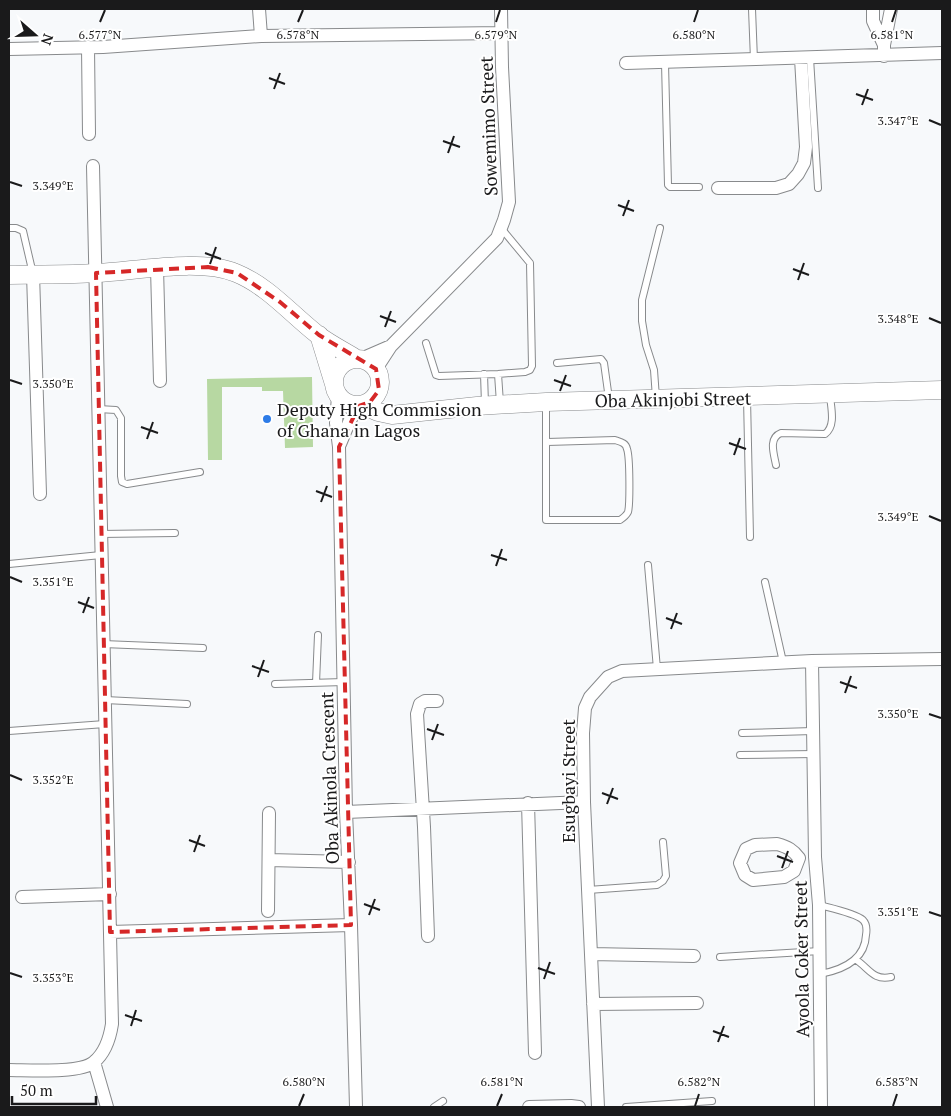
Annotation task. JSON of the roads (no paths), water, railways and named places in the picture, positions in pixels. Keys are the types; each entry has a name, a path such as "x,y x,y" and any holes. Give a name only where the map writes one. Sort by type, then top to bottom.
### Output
{"street":[{"path":"259,9 261,36"},
{"name":"Sowemimo Street","path":"376,369 391,346 497,238 501,228 509,202 501,9"},
{"path":"873,9 874,21 884,50"},
{"path":"884,50 891,9"},
{"path":"9,49 88,47 261,36 502,33"},
{"path":"88,47 90,134"},
{"path":"626,63 806,58 884,50 942,53"},
{"path":"718,188 776,188 789,184 798,174 804,162 806,147 806,58"},
{"path":"9,1070 81,1068 94,1062 110,1038 112,1024 93,166"},
{"path":"157,268 160,381"},
{"path":"9,275 96,273 157,268 222,268 237,273 258,285 319,335 371,364 376,369 380,383 376,397 361,406 346,404 336,390 319,335"},
{"path":"33,274 40,494"},
{"name":"Sowemimo Street","path":"359,359 391,346"},
{"path":"336,390 334,377 342,365 348,361 359,359"},
{"name":"Oba Akinola Crescent","path":"336,390 336,423 339,447 346,812 352,925 356,1107"},
{"path":"379,390 390,406 395,410 405,412"},
{"name":"Oba Akinjobi Street","path":"361,406 392,415 405,412 546,402 942,390"},
{"name":"Oba Akinola Crescent","path":"339,447 350,420 361,406"},
{"name":"Esugbayi Street","path":"598,1107 584,802 583,733 585,708 590,697 608,677 622,671 783,662 942,659"},
{"name":"Ayoola Coker Street","path":"812,661 820,952 821,1107"},
{"path":"428,936 417,714 420,704 425,701 437,702"},
{"path":"346,812 584,802"},
{"path":"528,803 535,1053"},
{"path":"268,911 269,813"},
{"path":"799,858 816,857"},
{"path":"269,860 349,862"},
{"path":"22,897 110,894"},
{"path":"110,932 352,925"},
{"path":"591,954 694,956"},
{"path":"593,1004 697,1003"},
{"path":"94,1062 107,1107"},
{"path":"529,1107 574,1107"}],"lane":[{"path":"752,9 754,60"},
{"path":"806,58 818,188"},
{"path":"665,63 668,185 670,187 699,187"},
{"path":"9,228 16,228 23,232 33,274"},
{"path":"426,344 436,374 439,376 498,374 530,370 532,366 530,263 501,228"},
{"path":"656,400 654,370 646,345 642,321 642,300 660,228"},
{"path":"557,362 601,359 604,363 609,400"},
{"path":"484,374 493,405"},
{"path":"493,405 498,374"},
{"path":"776,465 773,447 776,435 781,433 825,434 829,431 832,419 830,394"},
{"path":"747,397 750,537"},
{"path":"546,402 546,520 620,520 624,518 628,510 628,459 627,448 623,442 616,440 547,442"},
{"path":"98,409 116,410 121,418 122,482 127,484 200,472"},
{"path":"100,534 175,533"},
{"path":"9,564 101,555"},
{"path":"648,565 657,669"},
{"path":"765,582 783,662"},
{"path":"316,683 318,635"},
{"path":"103,644 203,648"},
{"path":"275,684 344,682"},
{"path":"105,700 187,704"},
{"path":"9,731 105,724"},
{"path":"742,733 813,731"},
{"path":"740,755 814,754"},
{"path":"588,890 658,886 666,876 663,842"},
{"path":"819,905 857,917 864,921 866,926 866,937 861,952 855,959 841,969 820,974"},
{"path":"720,957 820,952"},
{"path":"855,959 876,976 882,979 891,977"},
{"path":"626,1107 712,1101"},
{"path":"434,1107 444,1102"}],"place":[{"name":"Deputy High Commission of Ghana in Lagos","path":"267,419"}]}
